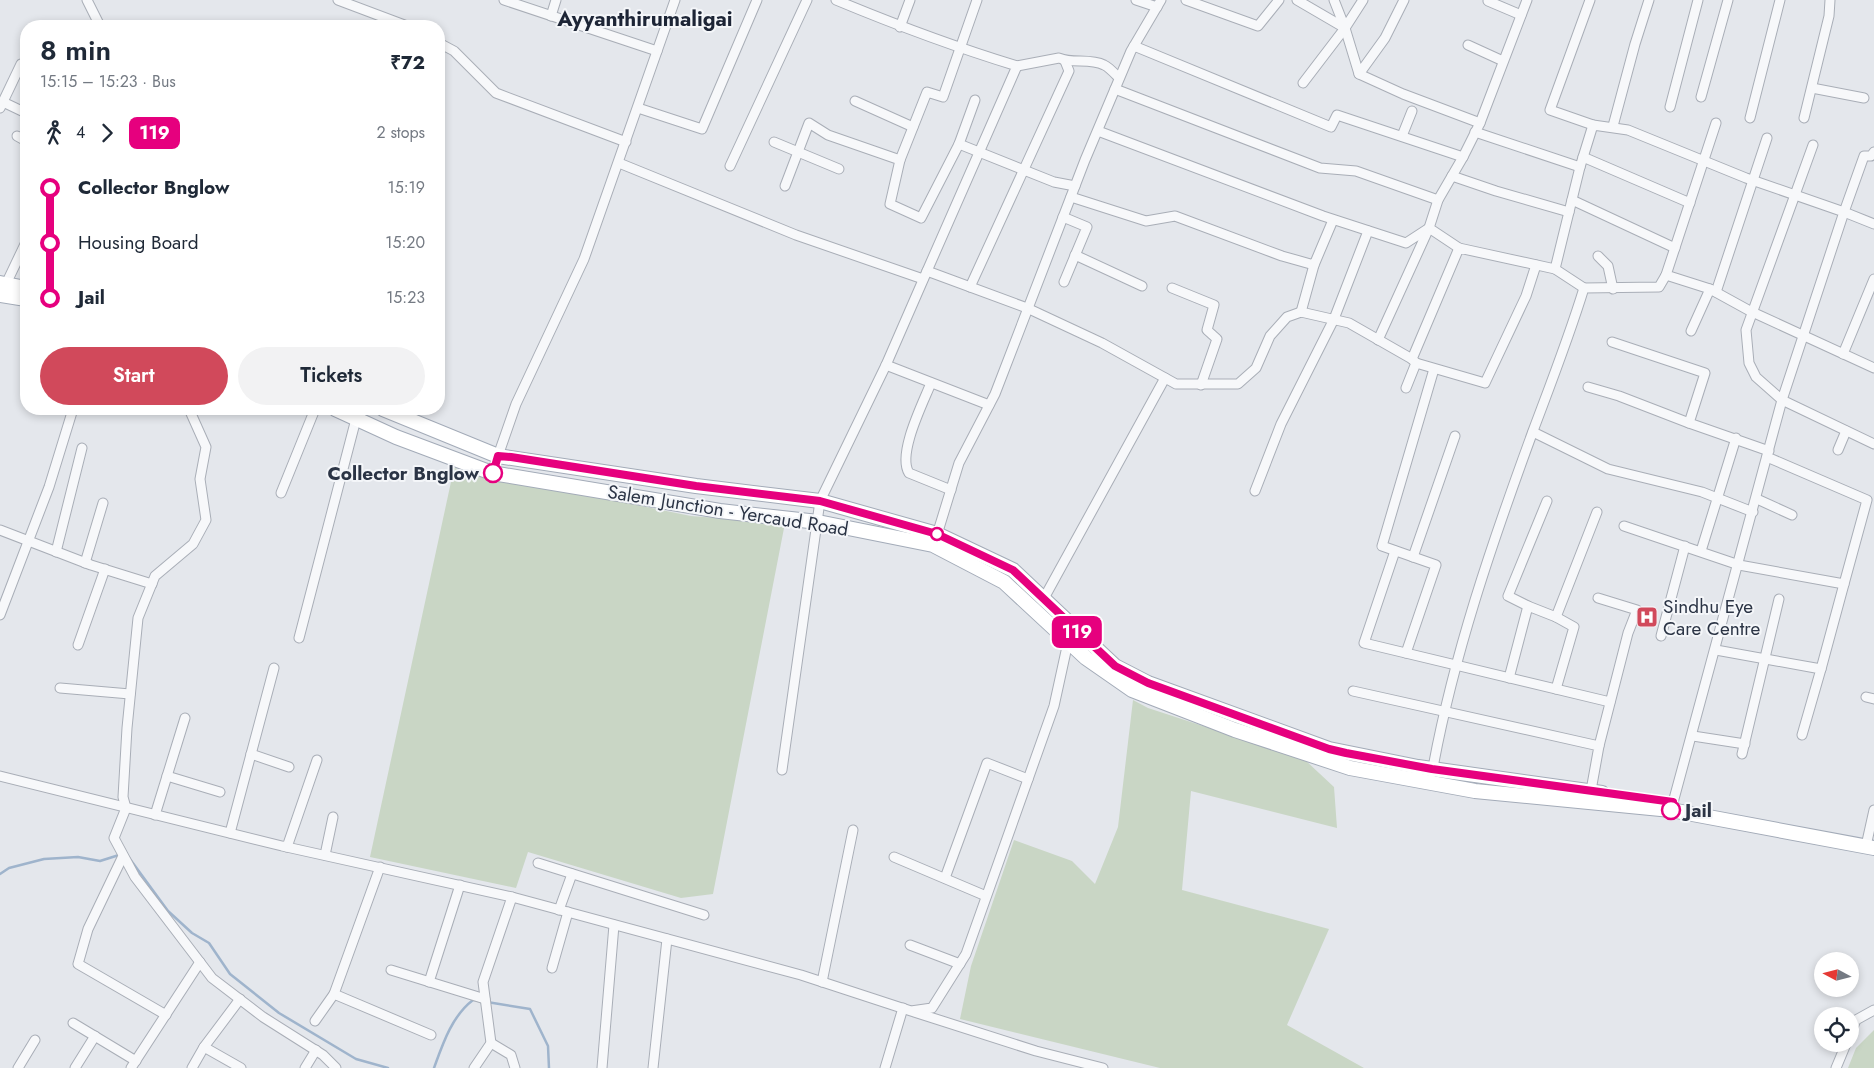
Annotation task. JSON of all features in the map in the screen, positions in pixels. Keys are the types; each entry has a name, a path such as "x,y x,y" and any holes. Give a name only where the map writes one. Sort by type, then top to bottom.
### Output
{"main road":[{"path":"2,287 20,288"},
{"path":"2,287 20,296"},
{"name":"Salem Junction - Yercaud Road","path":"348,415 396,437 492,473 720,511 818,522 935,540 1004,582 1086,658 1132,690 1235,730 1350,768 1431,775"},
{"path":"398,415 498,456 696,486 820,501 935,540 1013,570 1115,666 1148,683 1329,749 1431,775 1672,806 1871,842"}],"street":[{"path":"86,0 97,20"},
{"path":"338,0 391,20"},
{"path":"504,0 657,51"},
{"path":"551,16 556,0"},
{"path":"492,473 516,404 584,259 675,0"},
{"path":"638,108 702,129 757,0"},
{"path":"730,166 807,0"},
{"path":"836,0 900,27 958,48 1017,66 1059,58 1065,60 1072,59 1104,65 1119,78"},
{"path":"900,27 910,0"},
{"path":"975,100 959,144 921,218 890,204 900,160 927,92 943,97 958,48 977,0"},
{"path":"935,540 959,463 989,405 1062,217 1119,78 1134,46 1159,4 1136,0"},
{"path":"1186,0 1258,26 1279,0"},
{"path":"1297,0 1345,28"},
{"path":"1334,0 1359,74 1403,94 1480,123"},
{"path":"1303,83 1345,28 1362,0"},
{"path":"1359,74 1385,38 1404,0"},
{"path":"1378,340 1429,228 1438,200 1480,123 1527,0"},
{"path":"1590,0 1550,110 1593,125 1613,126 1874,224"},
{"path":"1613,126 1649,0"},
{"path":"1670,107 1698,0"},
{"path":"1701,97 1728,0"},
{"path":"1750,118 1780,0"},
{"path":"1804,118 1829,16 1830,0"},
{"path":"1488,1 1521,14"},
{"path":"1468,45 1503,61"},
{"path":"445,46 454,51 496,93 626,142"},
{"path":"1134,46 1331,127 1337,114 1463,157"},
{"path":"970,287 1069,71 1065,60"},
{"path":"20,66 1,105 20,111"},
{"path":"782,770 820,501 886,365 1017,66"},
{"path":"1812,88 1864,98"},
{"path":"1115,89 1320,168 1356,171 1438,200"},
{"path":"856,101 913,127"},
{"path":"1402,136 1412,111"},
{"path":"785,186 809,123 828,135 900,160"},
{"path":"1429,228 1459,248 1555,269 1584,288 1659,287 1666,275 1716,123"},
{"path":"1555,269 1580,167 1593,125"},
{"path":"1098,131 1333,220 1406,243 1429,228"},
{"path":"1475,132 1580,167"},
{"path":"1690,331 1713,291 1767,138"},
{"path":"774,142 839,169"},
{"path":"959,144 1054,182 1075,186"},
{"path":"1813,145 1754,313 1746,330 1748,363 1756,377 1782,400 1874,444"},
{"path":"1672,806 1693,736 1782,400 1864,156 1870,156 1874,152"},
{"path":"1583,157 1690,203"},
{"path":"618,163 796,235 970,287 1027,308 1102,343 1176,384 1238,384 1256,368 1270,336 1287,316 1301,312 1349,323 1414,361 1434,369 1485,383 1526,296 1536,265"},
{"path":"1452,176 1569,212"},
{"path":"1071,197 1146,221 1175,216 1282,256 1314,265"},
{"path":"1572,200 1675,248"},
{"path":"1062,217 1086,227 1064,282"},
{"path":"1301,312 1314,265 1333,220"},
{"path":"1254,492 1282,424 1334,319 1368,231"},
{"path":"1406,388 1414,361 1459,248"},
{"path":"2,287 20,253"},
{"path":"1075,255 1142,286"},
{"path":"1598,256 1608,266 1613,289"},
{"path":"1666,275 1713,291 1802,336 1874,368"},
{"path":"1843,354 1874,279"},
{"path":"1172,288 1214,305 1207,330 1217,339 1201,385"},
{"path":"1431,775 1443,712 1484,568 1569,336 1584,288"},
{"path":"1612,342 1705,373 1689,423"},
{"path":"886,365 989,405"},
{"path":"1406,654 1436,565 1382,546 1434,369"},
{"path":"1043,600 1165,378"},
{"path":"931,382 905,452 906,467 909,473 951,490"},
{"path":"1588,387 1619,396 1689,423 1736,438 1866,500 1802,735"},
{"path":"0,615 30,541 70,415"},
{"path":"192,415 206,447 200,479 206,520 193,544 156,576 138,618 130,694 123,797 126,808 114,838 135,876 212,978 316,1050 336,1068"},
{"path":"281,493 313,415"},
{"path":"299,638 356,419"},
{"path":"1838,450 1846,431"},
{"path":"1533,432 1608,469 1717,498 1753,512"},
{"path":"1413,557 1455,436"},
{"path":"1701,551 1736,438"},
{"path":"56,552 82,448"},
{"path":"1756,499 1792,515"},
{"path":"1547,501 1508,596 1574,627 1556,690"},
{"path":"86,563 104,503"},
{"path":"1556,617 1597,512"},
{"path":"1624,526 1739,565 1844,584"},
{"path":"0,530 86,563 152,584"},
{"path":"1661,636 1685,546"},
{"path":"1395,551 1364,643 1610,702"},
{"path":"78,645 105,569"},
{"path":"1590,796 1599,746 1636,610 1598,598"},
{"path":"1693,736 1743,749 1779,599"},
{"path":"1508,678 1528,606"},
{"path":"907,1010 932,1008 966,954 1054,706 1068,642"},
{"path":"1716,650 1821,669"},
{"path":"230,833 274,668"},
{"path":"60,688 130,694"},
{"path":"1353,691 1599,746"},
{"path":"155,815 185,718"},
{"path":"251,754 289,767"},
{"path":"287,847 317,760"},
{"path":"945,878 987,763 1028,779"},
{"path":"0,776 287,847 512,897 614,924 822,982 1036,1051 1103,1068"},
{"path":"167,776 220,792"},
{"path":"1871,842 1874,810"},
{"path":"325,855 333,817"},
{"path":"822,982 853,830"},
{"path":"123,856 88,929 78,964 166,1015"},
{"path":"894,857 986,896"},
{"path":"538,863 704,915"},
{"path":"315,1021 334,994 380,867"},
{"path":"552,968 572,874"},
{"path":"429,982 460,885"},
{"path":"474,1068 491,1043 482,982 512,897"},
{"path":"602,1068 614,924"},
{"path":"653,1068 667,939"},
{"path":"910,945 960,964"},
{"path":"73,1023 134,1064 200,962"},
{"path":"390,970 485,999"},
{"path":"334,994 431,1035"},
{"path":"192,1068 204,1047 240,999"},
{"path":"884,1068 907,1010"},
{"path":"1859,1018 1874,1010"},
{"path":"76,1068 95,1036"},
{"path":"18,1068 35,1040"},
{"path":"491,1043 511,1054 515,1068"},
{"path":"204,1047 241,1068"},
{"path":"305,1068 316,1050"},
{"path":"1836,1068 1843,1052"}],"green space":[{"path":"454,468 691,516 785,523 713,894 681,898 528,852 516,888 370,857"},
{"path":"1133,700 1148,708 1304,759 1334,787 1337,828 1191,791 1182,890 1329,929 1287,1025 1364,1068 1160,1068 960,1019 971,966 1014,840 1072,861 1095,884 1118,827"},
{"path":"1874,1030 1874,1068 1848,1068 1854,1052 1859,1052 1859,1045"}],"waterway":[{"path":"0,874 9,868 44,859 78,857 100,861 119,855"},
{"path":"127,855 168,911 192,933 209,943 230,974 279,1013 356,1059 388,1068"},
{"path":"434,1068 454,1022 466,1006 473,1000 476,1000"},
{"path":"487,1002 530,1009 548,1046 549,1068"}],"bus line":[{"name":"119","path":"493,473 498,456 511,457 696,486 820,501 937,534 1013,570 1092,647 1115,666 1148,683 1329,749 1418,767 1673,802 1671,810"}],"place":[{"name":"Collector Bnglow","path":"493,473"},
{"name":"Sindhu Eye Care Centre","path":"1647,617"},
{"name":"Jail","path":"1671,810"}],"district":[{"name":"Ayyanthirumaligai","path":"645,19"}]}
